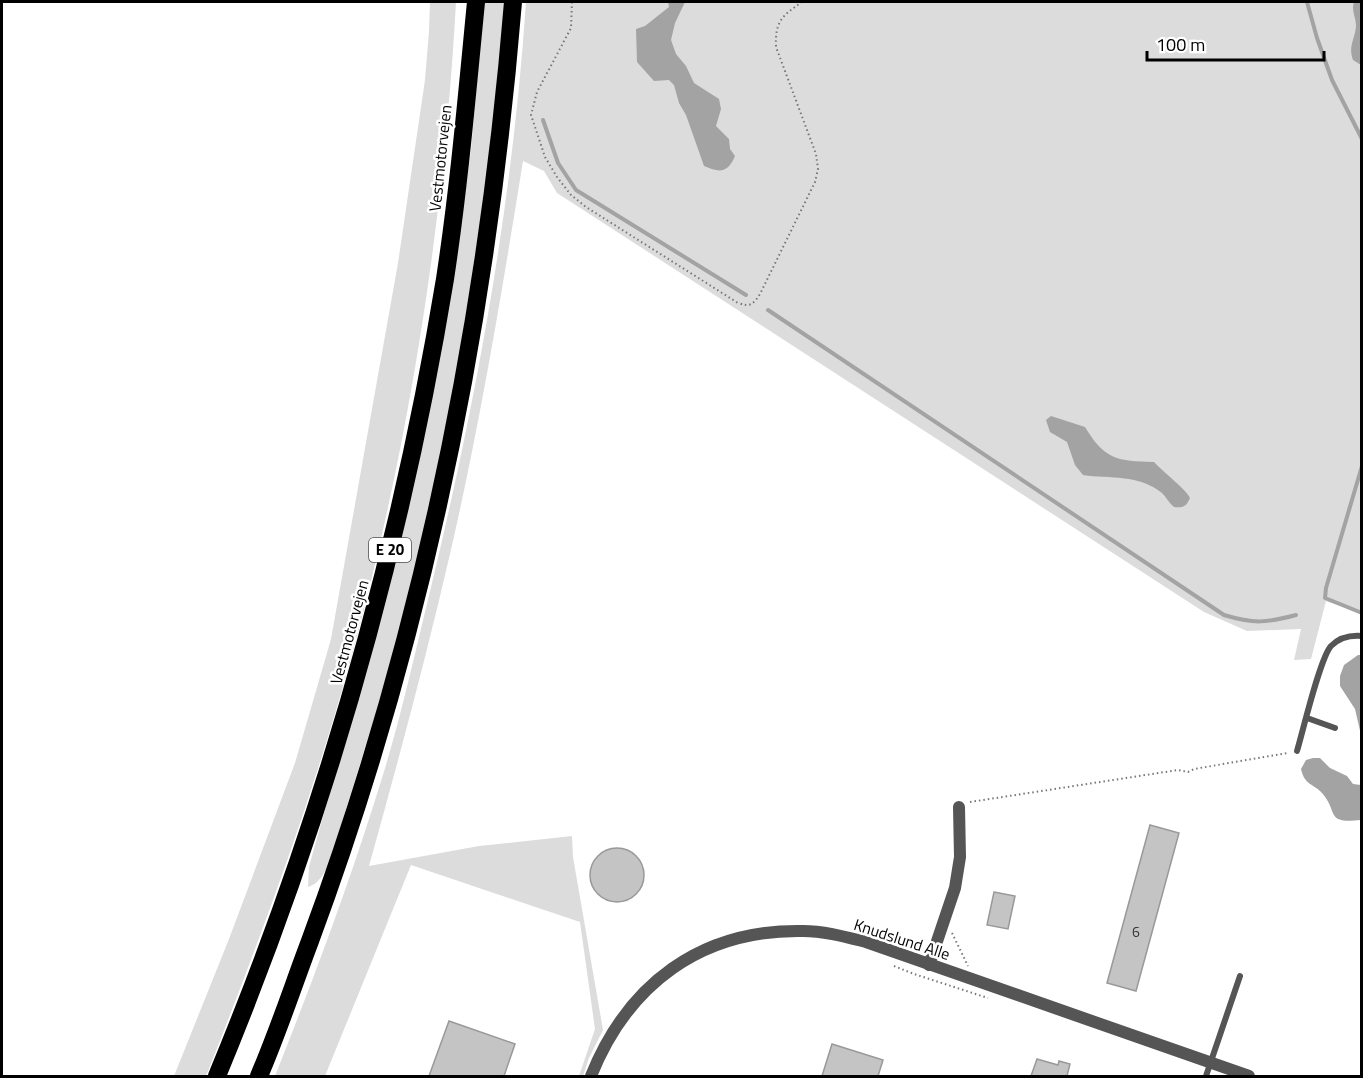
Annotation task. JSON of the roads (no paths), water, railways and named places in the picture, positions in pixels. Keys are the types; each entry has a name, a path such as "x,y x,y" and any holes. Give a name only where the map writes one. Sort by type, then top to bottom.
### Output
{"highway":[{"name":"E 20","path":"453,223 454,141 465,2"},
{"name":"Vestmotorvejen","path":"217,1077 255,985 304,850 350,702 394,537 440,309 453,223 476,2"},
{"name":"E 20","path":"259,1077 340,860 383,721 428,552 456,421 484,264 506,97 513,2"}],"street":[{"path":"929,965 955,888 960,856 958,807"},
{"name":"Knudslund Alle","path":"591,1077 601,1052 624,1013 653,983 680,963 710,948 731,940 774,931 805,931 866,942 1249,1077"}],"lane":[{"path":"1297,751 1326,654 1330,647 1339,640 1348,636 1362,636"},
{"path":"1307,718 1335,728"},
{"path":"1206,1077 1239,976"}],"waterway":[{"path":"1307,2 1332,80 1362,139"},
{"path":"543,120 558,163 576,190 746,295"},
{"path":"768,310 1224,615 1260,621 1296,615"},
{"path":"1362,466 1325,598 1362,613"}]}
